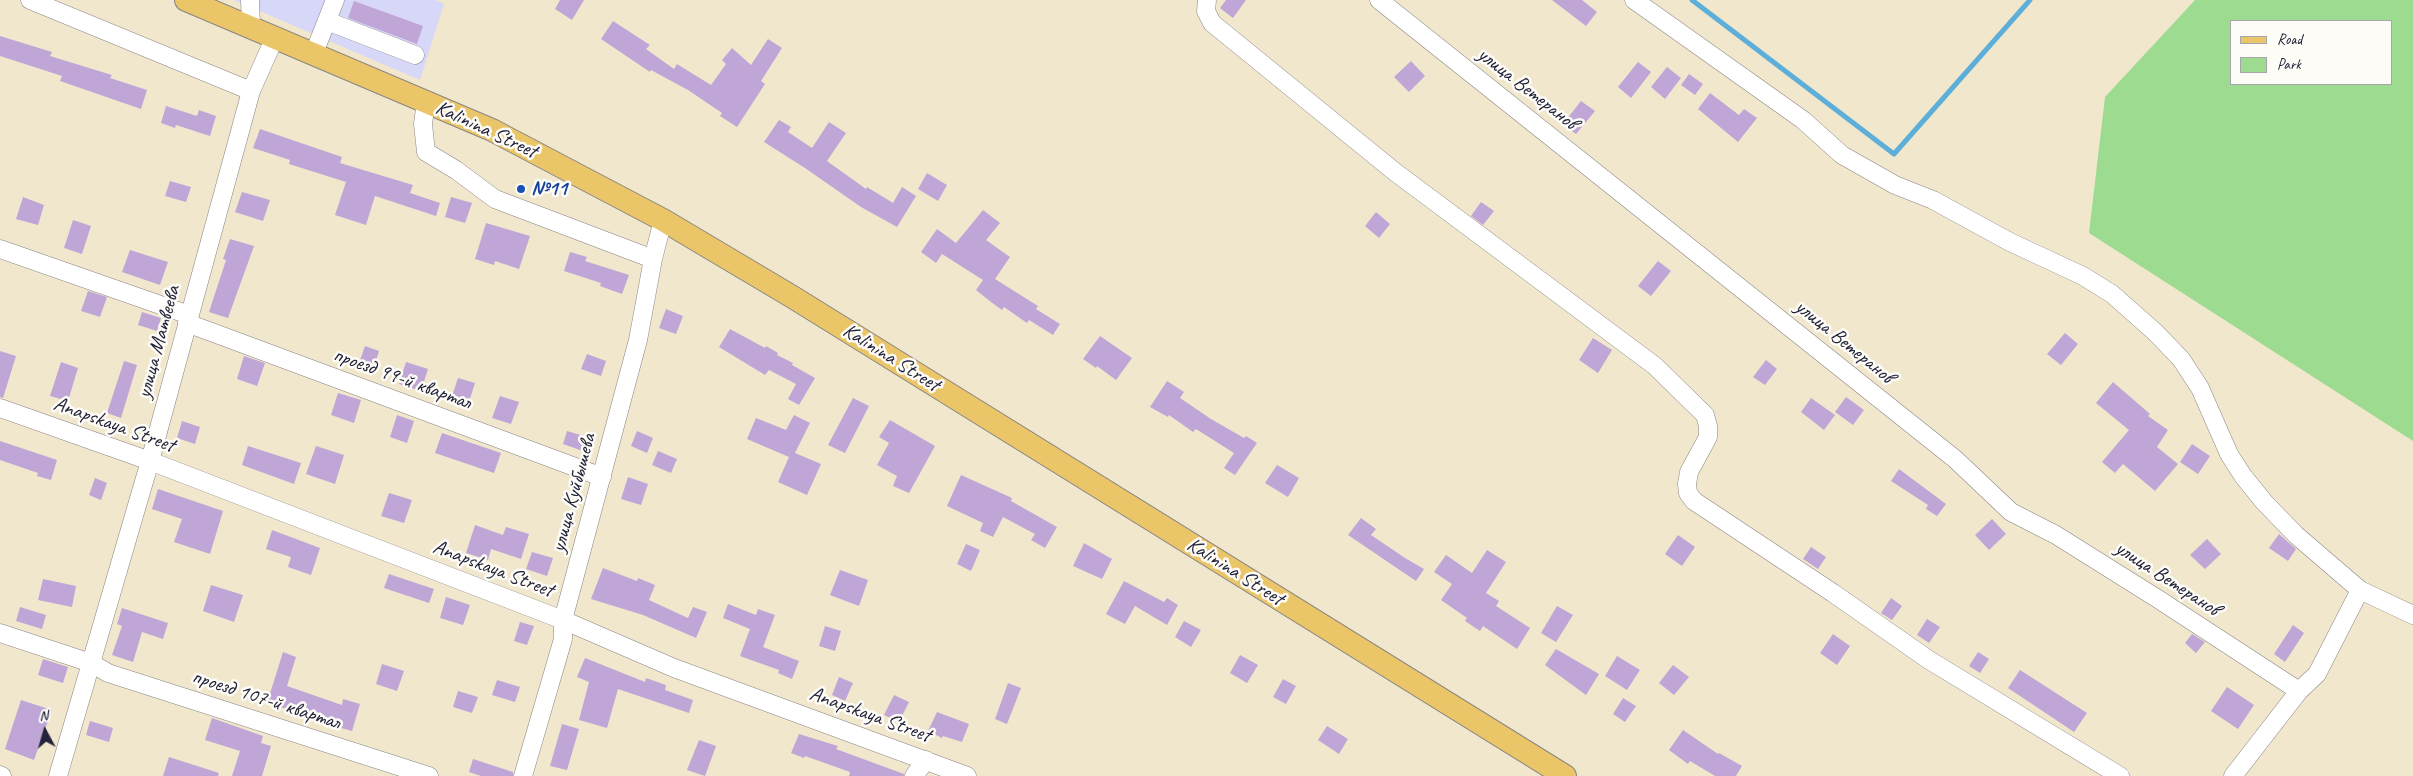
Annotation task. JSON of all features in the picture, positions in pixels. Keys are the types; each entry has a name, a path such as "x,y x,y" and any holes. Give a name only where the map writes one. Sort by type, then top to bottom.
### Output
{"main road":[{"name":"Kalinina Street","path":"186,0 492,130 663,220 791,296 1564,776"}],"street":[{"path":"30,0 251,91"},
{"path":"250,0 251,26"},
{"path":"314,53 335,0"},
{"path":"1208,0 1206,11 1212,23 1395,172 1655,366 1705,415 1708,437 1689,472 1687,484 1688,493 1694,501 1833,593 1929,660 2120,776"},
{"name":"улица Ветеранов","path":"1379,0 1955,459 2011,512 2079,549 2299,691"},
{"path":"1634,0 1804,120 1842,155 1895,185 1933,200 2010,242 2083,276 2112,294 2155,332 2181,359 2200,388 2229,454 2243,476 2264,502 2296,535 2360,590 2413,615"},
{"path":"327,20 415,55"},
{"name":"улица Матвеева","path":"58,776 150,461 251,91 276,37"},
{"path":"426,102 423,124 426,152 456,170 495,199 653,259"},
{"name":"улица Куйбышева","path":"523,776 563,639 564,620 638,340 653,259 663,220"},
{"name":"проезд 99-й квартал","path":"0,249 602,477"},
{"name":"Anapskaya Street","path":"0,408 150,461 564,620 674,668 967,776"},
{"path":"2233,776 2299,691 2317,674 2360,590"},
{"name":"проезд 107-й квартал","path":"0,633 91,663 108,673 429,776"},
{"path":"914,776 926,760"}],"shaded area":[{"path":"234,0 436,0 444,4 420,80"}],"green space":[{"path":"2195,0 2413,0 2413,441 2089,233 2105,97"}],"building":[{"path":"560,0 584,0 572,20 555,9"},
{"path":"1226,0 1246,0 1233,18 1220,8"},
{"path":"1552,0 1582,0 1597,12 1586,26"},
{"path":"354,1 423,26 417,44 348,18"},
{"path":"613,21 650,45 646,49 674,69 677,64 711,85 726,64 722,60 732,48 751,65 768,39 782,48 761,81 765,84 737,127 720,116 722,113 688,90 651,70 650,72 601,39"},
{"path":"0,36 52,52 50,56 112,75 110,78 147,90 141,109 60,81 62,76 0,56"},
{"path":"1411,61 1425,76 1409,92 1394,77"},
{"path":"1638,62 1651,72 1631,98 1618,87"},
{"path":"1667,67 1681,78 1665,99 1651,87"},
{"path":"1689,74 1703,84 1695,95 1681,85"},
{"path":"1710,93 1739,115 1744,109 1757,118 1738,142 1698,109"},
{"path":"1581,101 1595,111 1576,134 1563,124"},
{"path":"166,106 197,116 199,110 216,116 210,136 176,125 175,128 161,123"},
{"path":"779,120 791,127 788,132 812,148 829,122 846,133 827,161 866,189 867,187 893,203 902,187 916,196 897,227 861,207 764,142"},
{"path":"260,129 342,157 340,163 413,185 410,193 440,203 436,216 375,196 366,225 335,215 346,182 289,164 290,160 253,148"},
{"path":"927,173 947,185 938,201 918,189"},
{"path":"170,181 191,187 186,202 165,196"},
{"path":"242,192 270,200 263,221 235,212"},
{"path":"23,197 44,205 38,225 16,219"},
{"path":"451,197 472,203 465,223 445,217"},
{"path":"1481,202 1494,211 1483,225 1471,216"},
{"path":"983,210 1000,223 986,240 1010,257 995,279 1038,306 1036,309 1060,324 1053,335 1029,320 1027,323 1004,307 1002,310 991,302 976,290 983,280 942,254 936,263 921,252 937,229 956,243"},
{"path":"1376,212 1390,224 1379,238 1365,226"},
{"path":"73,220 91,226 82,254 64,248"},
{"path":"486,223 530,236 519,269 495,261 494,265 475,259"},
{"path":"230,239 254,246 228,318 209,312 226,260 223,259"},
{"path":"130,250 168,262 160,285 122,272"},
{"path":"570,252 587,257 585,261 629,275 622,294 600,286 601,283 564,271"},
{"path":"1658,261 1671,271 1651,296 1638,286"},
{"path":"88,291 107,297 100,317 81,311"},
{"path":"666,309 683,316 676,334 659,328"},
{"path":"142,312 161,318 157,331 138,325"},
{"path":"730,329 765,348 766,346 778,353 777,355 793,363 792,365 815,378 799,405 788,399 796,384 769,370 765,375 719,347"},
{"path":"2065,333 2078,344 2061,365 2047,354"},
{"path":"1100,336 1132,358 1116,380 1097,366 1096,368 1083,359"},
{"path":"1593,338 1612,350 1598,373 1579,360"},
{"path":"365,346 379,351 373,371 358,366"},
{"path":"0,351 16,356 3,398 0,397"},
{"path":"587,354 606,361 601,376 581,369"},
{"path":"244,356 265,363 257,386 237,379"},
{"path":"1766,360 1777,369 1765,385 1753,377"},
{"path":"124,361 137,365 121,418 107,413"},
{"path":"61,362 78,368 68,401 50,396"},
{"path":"406,362 428,369 421,391 399,384"},
{"path":"458,378 475,383 467,408 450,402"},
{"path":"1167,381 1184,392 1180,398 1211,419 1244,438 1246,436 1257,443 1235,475 1224,468 1234,453 1196,429 1193,432 1169,415 1168,417 1150,407"},
{"path":"2113,382 2150,414 2148,416 2168,430 2157,447 2178,464 2155,491 2123,464 2115,473 2102,462 2129,430 2096,403"},
{"path":"338,393 361,400 354,423 331,415"},
{"path":"500,396 519,402 511,424 492,418"},
{"path":"1846,397 1864,410 1853,425 1835,412"},
{"path":"853,398 869,406 845,453 828,445"},
{"path":"1811,398 1835,415 1824,430 1801,412"},
{"path":"397,415 414,421 407,443 390,437"},
{"path":"794,415 810,423 795,453 821,464 807,495 778,482 789,457 747,439 756,418 786,430"},
{"path":"890,420 935,446 909,493 893,486 897,476 877,465 889,443 879,437"},
{"path":"182,421 200,427 195,444 177,438"},
{"path":"567,431 587,437 583,451 563,444"},
{"path":"637,431 653,438 647,453 631,446"},
{"path":"442,433 501,453 494,473 435,453"},
{"path":"0,441 57,460 51,480 37,476 38,473 0,460"},
{"path":"2192,444 2210,456 2198,474 2180,462"},
{"path":"248,446 301,463 294,484 242,465"},
{"path":"316,446 344,455 335,484 306,474"},
{"path":"658,451 677,459 671,473 652,465"},
{"path":"1277,465 1299,478 1288,497 1265,483"},
{"path":"1899,469 1946,504 1937,516 1926,509 1928,505 1891,481"},
{"path":"961,475 1012,498 1011,501 1057,527 1045,548 1031,540 1035,534 1003,517 993,537 980,531 983,523 947,506"},
{"path":"628,477 648,484 641,505 621,499"},
{"path":"95,478 107,483 101,500 89,495"},
{"path":"158,489 223,511 210,554 174,542 182,519 152,509"},
{"path":"389,493 412,500 404,523 381,516"},
{"path":"1361,518 1376,529 1371,535 1424,569 1416,581 1348,535"},
{"path":"1992,519 2006,534 1989,550 1975,535"},
{"path":"475,525 503,535 506,527 529,534 521,559 491,549 488,560 466,553"},
{"path":"272,530 320,548 311,575 288,567 291,557 266,549"},
{"path":"2279,534 2296,549 2288,561 2269,548"},
{"path":"1678,535 1695,547 1682,566 1665,554"},
{"path":"2207,539 2221,554 2205,569 2190,555"},
{"path":"1084,543 1112,559 1102,579 1073,566"},
{"path":"966,544 980,550 971,571 957,564"},
{"path":"1811,547 1826,557 1818,569 1803,559"},
{"path":"1487,550 1506,562 1486,593 1499,601 1496,606 1530,628 1517,649 1483,626 1480,631 1465,621 1467,618 1441,600 1452,584 1434,572 1446,555 1472,573"},
{"path":"532,552 553,558 547,576 526,569"},
{"path":"603,568 637,581 638,578 655,585 649,600 688,618 693,607 707,612 696,638 643,615 591,599"},
{"path":"840,570 868,580 859,606 830,595"},
{"path":"389,574 434,589 429,603 384,588"},
{"path":"43,579 76,586 72,607 38,600"},
{"path":"1124,581 1164,602 1167,598 1178,605 1167,625 1135,606 1125,624 1106,614"},
{"path":"211,585 243,595 234,622 203,611"},
{"path":"446,597 470,605 463,625 440,618"},
{"path":"1891,598 1902,606 1892,620 1881,613"},
{"path":"728,604 756,615 758,609 775,615 763,647 799,661 792,679 778,673 779,670 740,656 750,629 723,618"},
{"path":"1557,606 1573,615 1556,642 1541,633"},
{"path":"20,607 46,615 42,629 16,621"},
{"path":"122,608 168,623 163,639 142,632 133,662 112,655 122,626 117,624"},
{"path":"1927,619 1940,627 1929,643 1917,635"},
{"path":"1184,621 1201,630 1191,647 1175,637"},
{"path":"520,622 534,626 527,645 514,641"},
{"path":"2293,625 2304,633 2285,662 2274,654"},
{"path":"825,626 841,631 835,651 819,646"},
{"path":"1833,634 1850,646 1837,665 1820,653"},
{"path":"2192,634 2205,642 2196,653 2185,643"},
{"path":"1556,649 1599,674 1586,695 1545,665"},
{"path":"283,652 296,657 287,686 342,705 343,699 360,704 352,731 295,715 296,712 267,703"},
{"path":"1978,652 1989,659 1980,673 1969,666"},
{"path":"1240,655 1258,665 1247,683 1230,673"},
{"path":"1617,656 1640,670 1627,690 1605,676"},
{"path":"585,658 645,682 646,678 666,685 665,690 693,700 689,713 618,689 607,728 579,720 589,682 577,677"},
{"path":"43,659 68,667 63,683 38,675"},
{"path":"382,664 404,671 397,691 376,684"},
{"path":"1673,665 1689,677 1674,695 1659,683"},
{"path":"2020,670 2087,713 2074,732 2008,688"},
{"path":"839,677 853,683 845,701 832,695"},
{"path":"1283,679 1296,686 1286,704 1273,697"},
{"path":"497,680 520,687 515,702 492,695"},
{"path":"1008,683 1021,688 1007,724 995,719"},
{"path":"2227,687 2254,705 2238,729 2211,711"},
{"path":"458,691 478,697 472,713 453,707"},
{"path":"894,695 909,702 899,722 884,715"},
{"path":"1623,698 1636,706 1625,722 1613,714"},
{"path":"21,700 52,710 34,760 5,749"},
{"path":"937,712 969,724 962,742 943,736 942,738 928,731"},
{"path":"212,718 263,736 261,743 271,746 262,776 232,776 240,751 205,740"},
{"path":"90,721 113,728 109,742 86,735"},
{"path":"562,724 579,729 567,770 550,766"},
{"path":"1327,726 1348,739 1339,754 1318,740"},
{"path":"1683,730 1718,754 1742,766 1736,776 1715,776 1690,761 1688,764 1669,750"},
{"path":"799,734 838,746 836,749 904,774 904,776 849,776 850,772 791,753"},
{"path":"699,740 716,746 705,776 687,770"},
{"path":"169,757 219,773 218,776 163,776"},
{"path":"473,759 513,772 513,776 481,776 469,772"}],"waterway":[{"path":"1692,0 1894,154 2030,0"}],"place":[{"name":"№11","path":"521,189"}]}
